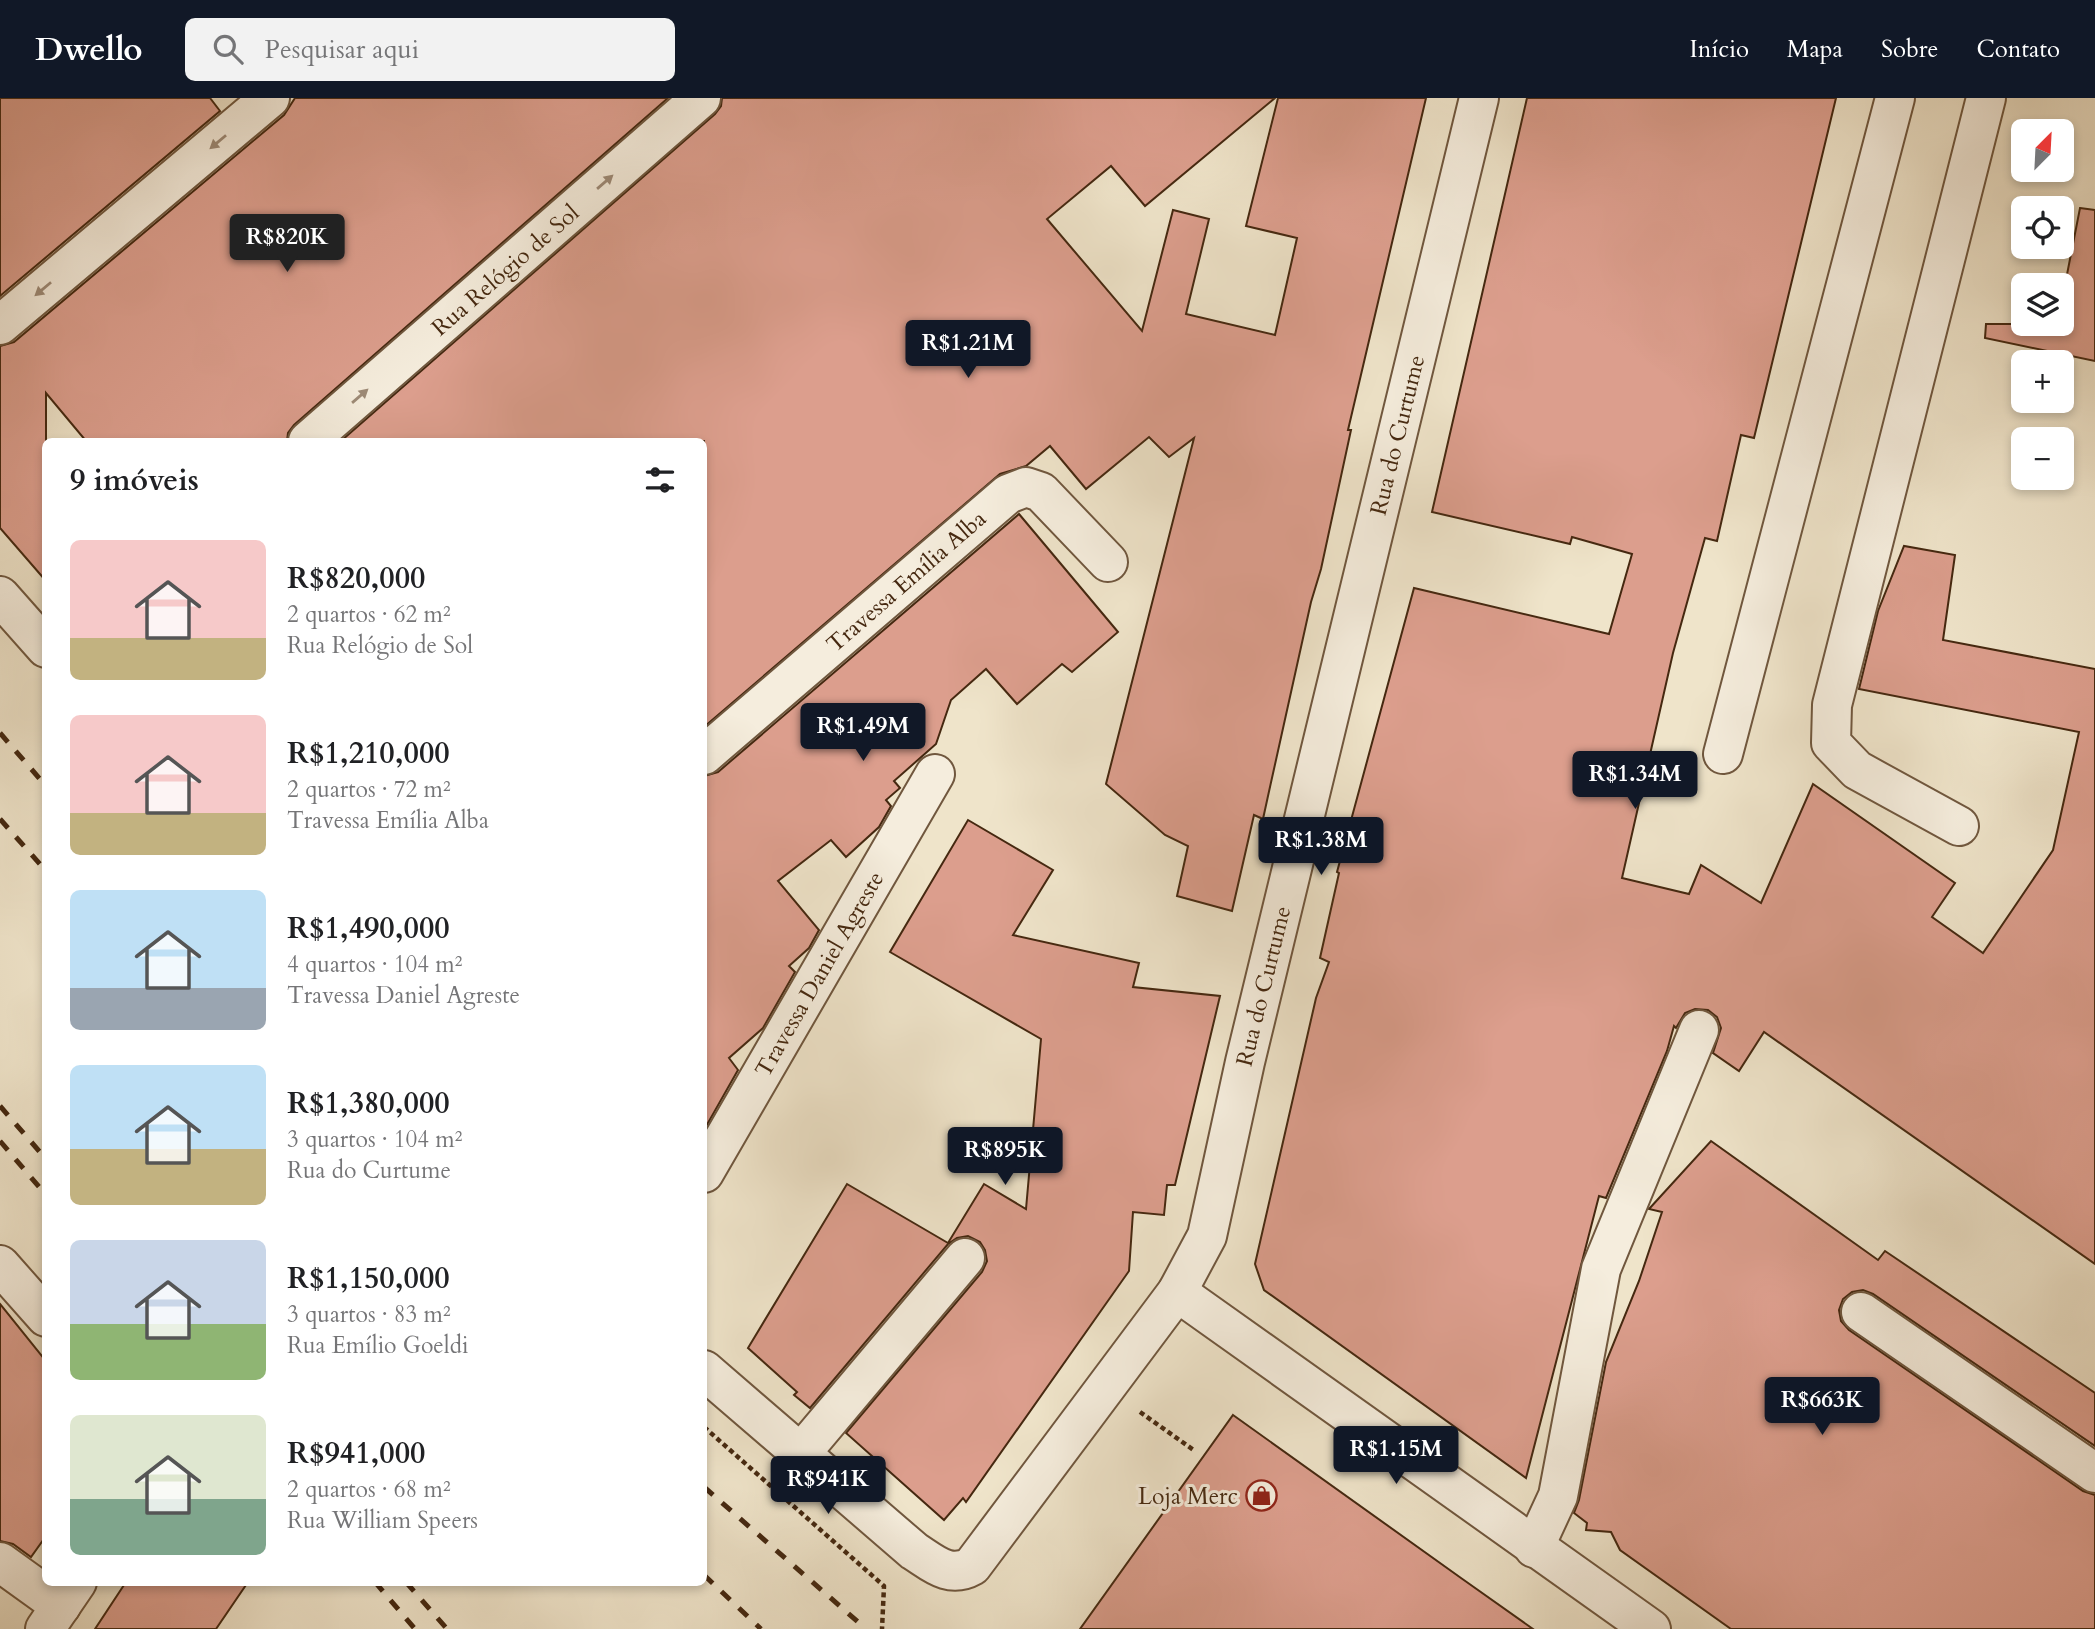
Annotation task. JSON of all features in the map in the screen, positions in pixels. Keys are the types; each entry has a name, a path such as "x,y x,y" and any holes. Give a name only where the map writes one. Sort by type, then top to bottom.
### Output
{"street":[{"path":"0,325 270,98"},
{"name":"Rua Relógio de Sol","path":"311,438 701,98"},
{"name":"Rua do Curtume","path":"801,1453 914,1551 948,1572 961,1573 972,1566 1177,1292 1207,1236 1245,1062 1479,98"},
{"path":"1723,754 1895,98"},
{"path":"1959,826 1857,770 1831,743 1832,705 1986,98"},
{"name":"Travessa Emília Alba","path":"707,752 1008,494 1026,486 1041,492 1108,562"},
{"path":"0,596 42,643"},
{"name":"Travessa Daniel Agreste","path":"707,1168 936,774"},
{"path":"1534,1548 1558,1496 1601,1269 1699,1030"},
{"path":"707,1373 801,1453 965,1258"},
{"path":"0,1265 42,1312"},
{"path":"1177,1292 1651,1629"},
{"path":"1861,1312 2095,1474"},
{"path":"0,1562 61,1606"}],"path":[{"path":"1140,1412 1195,1451"},
{"path":"707,1430 884,1586 882,1629"}],"building":[{"path":"0,98 210,98 220,111 0,296"},
{"path":"295,98 668,98 294,425 287,438 84,438 46,393 46,438 42,438 42,576 0,528 0,346 14,342 284,115"},
{"path":"722,98 1275,98 1145,206 1111,166 1047,219 1142,331 1173,210 1209,219 1186,314 1275,335 1297,238 1246,226 1278,98 1426,98 1348,430 1351,430 1321,569 1311,602 1263,819 1254,815 1232,911 1177,896 1188,846 1165,835 1106,784 1194,438 1169,457 1149,437 1086,489 1050,446 1026,466 1000,474 707,724 707,438 344,438 721,106"},
{"path":"1527,98 1836,98 1754,438 1741,435 1717,541 1705,538 1673,653 1622,878 1689,894 1701,865 1761,903 1813,784 1955,883 1932,917 1983,953 2053,850 2079,732 1859,689 1878,611 1904,546 1955,555 1943,640 2095,669 2095,1264 1764,1032 1739,1071 1713,1053 1721,1028 1717,1017 1708,1010 1695,1009 1685,1013 1676,1028 1674,1026 1667,1051 1606,1198 1599,1196 1526,1478 1264,1290 1255,1264 1316,998 1329,962 1320,958 1339,873 1337,872 1414,588 1609,634 1632,554 1572,537 1570,544 1432,512"},
{"path":"2080,208 2095,210 2095,361 2074,357 2074,350 2042,350 1985,338 1986,324 2011,324 2011,336 2074,336 2074,273 2067,273 2070,259 2074,259 2074,239"},
{"path":"1019,514 1118,632 1072,672 1062,664 1017,704 986,669 951,700 936,744 894,781 900,788 886,800 891,806 879,827 846,857 831,840 778,881 819,930 809,948 789,966 795,972 763,1028 729,1058 738,1070 707,1125 707,775 718,772"},
{"path":"968,820 1053,870 1013,935 1139,963 1133,987 1220,996 1175,1185 1167,1185 1164,1215 1133,1212 1129,1271 966,1502 963,1498 944,1520 846,1433 982,1272 987,1261 980,1242 968,1236 957,1238 948,1244 810,1408 794,1395 797,1392 748,1348 847,1184 948,1243 984,1184 1026,1209 1041,1039 890,952"},
{"path":"1711,1141 1878,1260 1885,1251 2095,1393 2095,1446 1873,1294 1863,1290 1852,1292 1843,1299 1839,1310 1841,1321 1849,1330 2083,1491 2095,1495 2095,1629 1731,1629 1620,1550 1611,1532 1586,1530 1587,1523 1574,1513 1579,1500 1606,1362 1639,1281 1662,1212 1649,1209"},
{"path":"0,1304 42,1356 42,1542 31,1557 13,1544 0,1541"},
{"name":"Loja Merc","path":"1233,1415 1461,1578 1533,1629 1080,1629"},
{"path":"123,1586 245,1586 216,1629 95,1629"}],"railway":[{"path":"0,733 42,781"},
{"path":"0,819 42,866"},
{"path":"0,1106 42,1154"},
{"path":"0,1141 42,1190"},
{"path":"707,1490 866,1629"},
{"path":"707,1578 761,1629"},
{"path":"378,1586 415,1629"},
{"path":"409,1586 447,1629"}],"place":[{"name":"Loja Merc","path":"1261,1496"}]}
